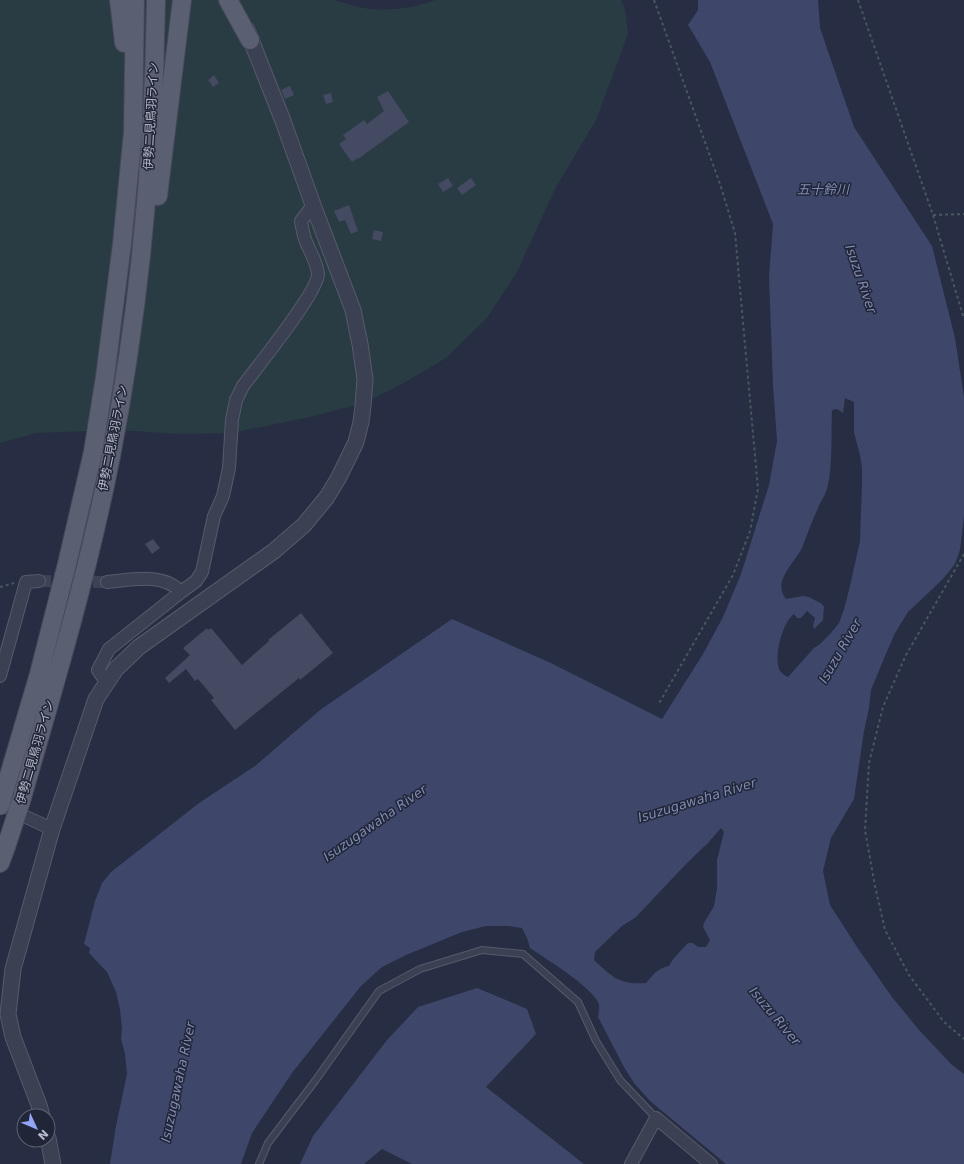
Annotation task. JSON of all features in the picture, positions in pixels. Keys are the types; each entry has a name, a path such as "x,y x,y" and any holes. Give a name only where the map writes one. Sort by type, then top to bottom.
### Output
{"main road":[{"path":"119,0 126,59 125,139 128,188"},
{"name":"伊勢二見鳥羽ライン","path":"2,800 39,674 68,564 93,452 105,377 128,188 133,132 135,0"},
{"name":"伊勢二見鳥羽ライン","path":"3,855 21,801 55,682 85,571 111,457 124,379 142,244 147,189 156,36 156,0"},
{"path":"124,379 150,271 161,164 182,0"},
{"path":"228,0 250,40"}],"street":[{"path":"39,1108 12,1036 8,1014 13,969 52,829 96,699 116,669 139,647 274,551 304,525 327,497 348,459 356,442 363,406 365,379 353,310 312,205 283,121 250,40 237,0"},
{"path":"106,682 98,670 109,649 196,581 202,572 214,516 222,496 229,468 232,420 236,400 243,386 299,311 316,283 318,273 316,265 300,221 312,205"},
{"path":"107,582 144,579 164,581 181,592"},
{"path":"0,676 26,582 39,581"},
{"path":"2,800 52,829"},
{"path":"631,1164 656,1118 711,1164"},
{"path":"50,1148 53,1164"}],"lane":[{"path":"259,1164 268,1143 315,1081 379,991 420,969 482,950 523,954 578,1002 596,1041 620,1080 656,1118"}],"path":[{"path":"654,0 720,184 734,233 758,489 750,531 733,575 658,705"},
{"path":"858,0 933,215 964,319"},
{"path":"933,215 964,214"},
{"path":"964,554 906,655 883,707 869,763 865,830 885,930 909,975 944,1022 964,1039"},
{"path":"0,587 14,583 26,582"}],"shaded area":[{"path":"0,0 334,0 367,9 397,9 417,6 435,0 621,0 625,9 628,33 596,120 555,189 517,272 487,318 446,358 404,383 364,403 310,417 232,433 179,434 117,430 36,433 0,443"}],"water":[{"path":"698,0 818,0 820,28 854,127 932,246 955,338 964,397 964,516 960,550 955,564 943,579 908,612 895,633 885,656 871,690 854,799 831,838 823,871 830,905 859,950 892,997 919,1030 952,1065 964,1074 964,1164 726,1164 650,1101 634,1083 598,1017 598,1002 586,988 577,980 530,948 522,928 508,926 486,926 462,932 406,955 382,967 361,986 292,1073 252,1133 241,1164 110,1164 127,1074 125,1054 121,1039 122,1029 120,1009 116,992 107,972 89,953 90,948 84,944 95,901 102,883 111,872 199,803 255,766 320,710 452,619 553,664 662,719 703,654 723,617 741,574 769,485 777,441 773,385 769,277 773,224 710,62 688,25 698,10","holes":["845,398 854,402 854,433 862,468 860,541 849,590 839,623 788,677 780,671 778,665 778,650 782,633 786,625 794,614 797,618 801,618 807,611 815,618 813,626 814,629 823,620 824,607 822,604 809,597 803,596 786,599 782,592 781,586 786,573 802,548 827,489 831,461 832,410 837,409 843,413","721,828 724,832 717,860 717,888 714,906 703,927 710,940 706,947 698,947 693,943 688,943 673,959 669,966 658,970 646,983 629,983 617,979 606,971 594,960 595,952 622,926 636,917"]},
{"path":"477,988 527,1009 536,1034 486,1087 584,1164 412,1164 382,1149 364,1164 300,1164 313,1136 387,1040 418,1007"}],"building":[{"path":"214,75 219,83 213,87 208,80"},
{"path":"290,86 294,95 285,99 281,90"},
{"path":"388,91 409,122 352,162 339,144 346,139 343,135 364,120 367,124 384,111 377,97"},
{"path":"331,93 333,102 326,104 323,95"},
{"path":"448,178 453,186 443,192 438,184"},
{"path":"471,178 476,185 462,195 457,188"},
{"path":"349,205 358,231 351,234 345,220 339,222 334,211"},
{"path":"374,230 383,232 381,241 372,239"},
{"path":"153,539 160,548 152,554 145,544"},
{"path":"301,613 333,653 300,680 299,678 235,730 211,700 214,698 198,679 195,681 186,669 169,683 165,678 190,655 183,648 207,628 208,630 211,628 242,665 269,641 268,640"}],"tunnel":[{"path":"39,581 107,582"}],"water label":[{"name":"五十鈴川","path":"823,189"},
{"name":"Isuzu River","path":"861,279"},
{"name":"Isuzu River","path":"840,651"},
{"name":"Isuzugawaha River","path":"697,800"},
{"name":"Isuzugawaha River","path":"375,823"},
{"name":"Isuzu River","path":"775,1016"},
{"name":"Isuzugawaha River","path":"178,1082"}]}
